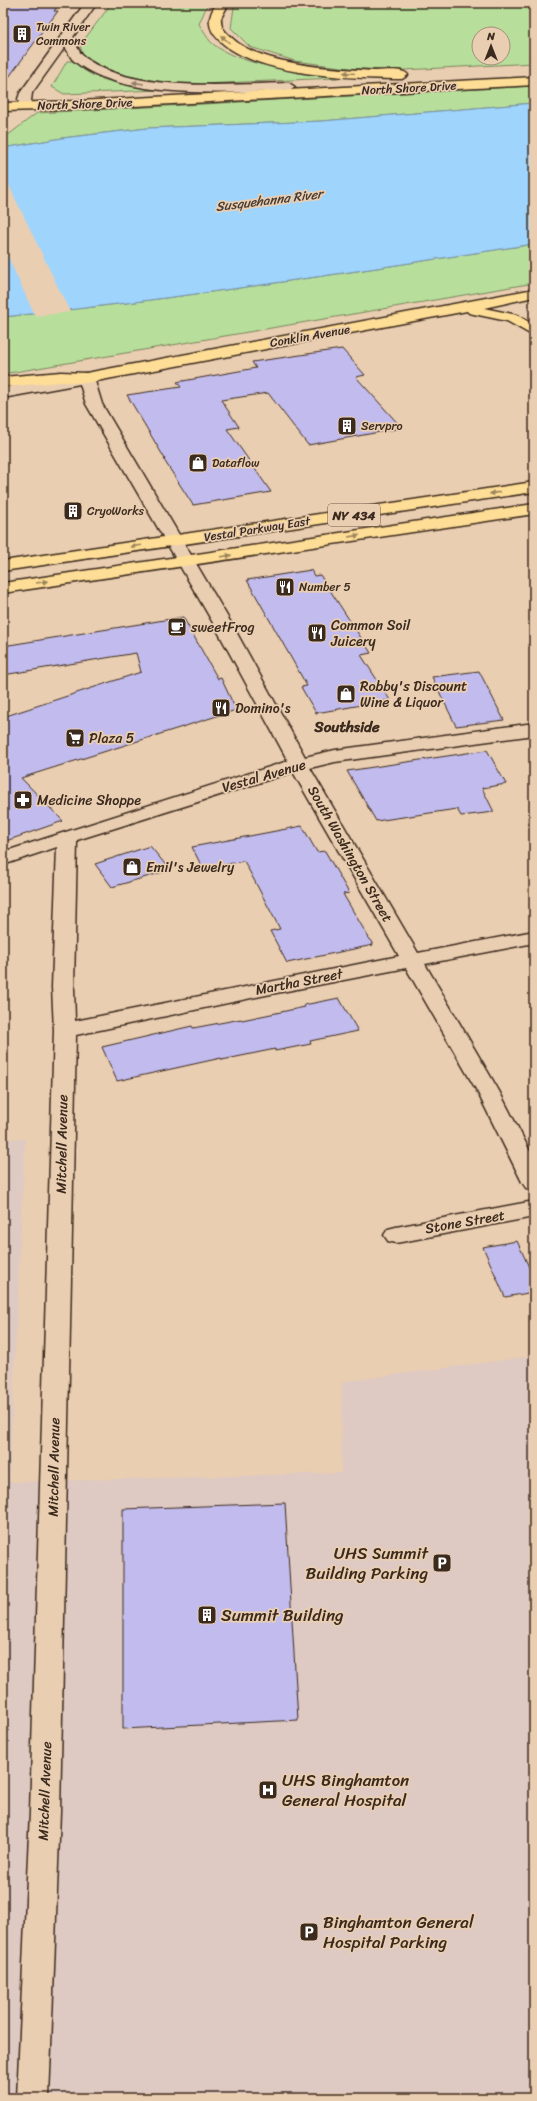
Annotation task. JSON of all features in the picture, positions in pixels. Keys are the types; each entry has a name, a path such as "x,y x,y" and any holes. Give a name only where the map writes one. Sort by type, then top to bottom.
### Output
{"main road":[{"path":"223,3 216,14 214,23 224,39 247,53 285,64 329,71 375,75 532,76"},
{"name":"North Shore Drive","path":"25,105 69,98 532,76"},
{"name":"North Shore Drive","path":"25,105 78,105 532,76"},
{"path":"3,107 25,105"},
{"name":"Conklin Avenue","path":"3,382 60,377 86,378 111,372 455,310 534,293"},
{"path":"532,332 527,313 534,300"},
{"path":"455,310 483,311 505,316 522,322 532,332"},
{"name":"Vestal Parkway East","path":"3,566 134,546 175,542 534,487"},
{"name":"Vestal Parkway East","path":"3,588 187,562 534,509"}],"street":[{"path":"25,105 24,99 26,93 91,3"},
{"path":"66,36 72,50 82,62 100,73 121,80 176,87 289,87"},
{"path":"3,393 50,383 86,378"},
{"name":"South Washington Street","path":"86,378 94,404 187,562 275,717 299,765 488,1091 534,1182"},
{"name":"Vestal Avenue","path":"3,859 276,770 335,756 534,729"},
{"name":"Mitchell Avenue","path":"33,2098 45,1804 65,1030 63,987 67,837"},
{"name":"Martha Street","path":"65,1030 266,988 534,937"},
{"name":"Stone Street","path":"396,1235 534,1209"}],"shaded area":[{"name":"UHS Binghamton General Hospital","path":"3,1139 25,1139 9,1482 341,1473 342,1382 534,1356 534,2098 3,2098"}],"green space":[{"path":"112,3 208,3 199,24 211,42 225,52 256,63 273,67 338,75 338,78 181,84 141,80 121,74 102,67 83,56 80,45"},
{"path":"242,3 534,3 534,63 511,64 511,26 471,26 471,66 478,66 404,70 356,69 295,61 250,47 231,28 234,7"},
{"path":"67,61 74,61 91,74 101,79 158,90 64,94 52,87"},
{"path":"534,86 534,103 322,121 148,128 62,138 3,148 3,139 37,113"},
{"path":"534,244 534,283 3,374 3,317 203,293"}],"water":[{"name":"Susquehanna River","path":"534,103 534,244 203,293 3,317 3,148 62,138 148,128 322,121"}],"pier":[{"path":"3,173 70,312 35,316 3,246"}],"building":[{"name":"Twin River Commons","path":"11,3 60,3 54,11 58,11 3,85 3,13"},
{"path":"342,349 365,375 356,377 402,428 308,445 268,393 221,400 239,427 227,429 271,492 193,505 164,460 165,459 127,395 181,387 177,382 256,368 252,362"},
{"path":"311,570 314,576 320,575 371,653 361,655 390,700 316,713 301,687 307,686 247,580"},
{"path":"183,617 218,679 221,678 236,710 21,778 63,821 3,842 3,717 141,672 136,653 3,675 3,646"},
{"path":"479,671 504,720 456,726 432,677"},
{"path":"487,750 506,784 482,788 494,812 461,816 457,809 376,821 347,771"},
{"path":"302,826 317,852 325,851 349,893 343,894 373,945 287,963 270,931 280,929 244,861 203,869 192,847"},
{"name":"Emil's Jewelry","path":"150,846 170,870 112,887 95,864"},
{"path":"339,998 358,1031 310,1041 311,1044 275,1051 275,1049 222,1060 221,1058 117,1081 102,1047 192,1026 193,1028 242,1020 305,1007 304,1005"},
{"path":"517,1241 534,1278 534,1292 505,1297 483,1247"},
{"name":"Summit Building","path":"285,1503 298,1720 123,1729 123,1509"}],"place":[{"name":"Twin River Commons","path":"22,34"},
{"name":"Servpro","path":"347,426"},
{"name":"Dataflow","path":"198,463"},
{"name":"CryoWorks","path":"73,511"},
{"name":"Number 5","path":"285,587"},
{"name":"sweetFrog","path":"177,627"},
{"name":"Common Soil Juicery","path":"317,633"},
{"name":"Robby's Discount Wine & Liquor","path":"346,694"},
{"name":"Domino's","path":"221,708"},
{"name":"Plaza 5","path":"75,738"},
{"name":"Medicine Shoppe","path":"23,800"},
{"name":"Emil's Jewelry","path":"132,867"},
{"name":"UHS Summit Building Parking","path":"442,1563"},
{"name":"Summit Building","path":"207,1615"},
{"name":"UHS Binghamton General Hospital","path":"268,1790"},
{"name":"Binghamton General Hospital Parking","path":"309,1932"}],"district":[{"name":"Southside","path":"347,727"}]}
